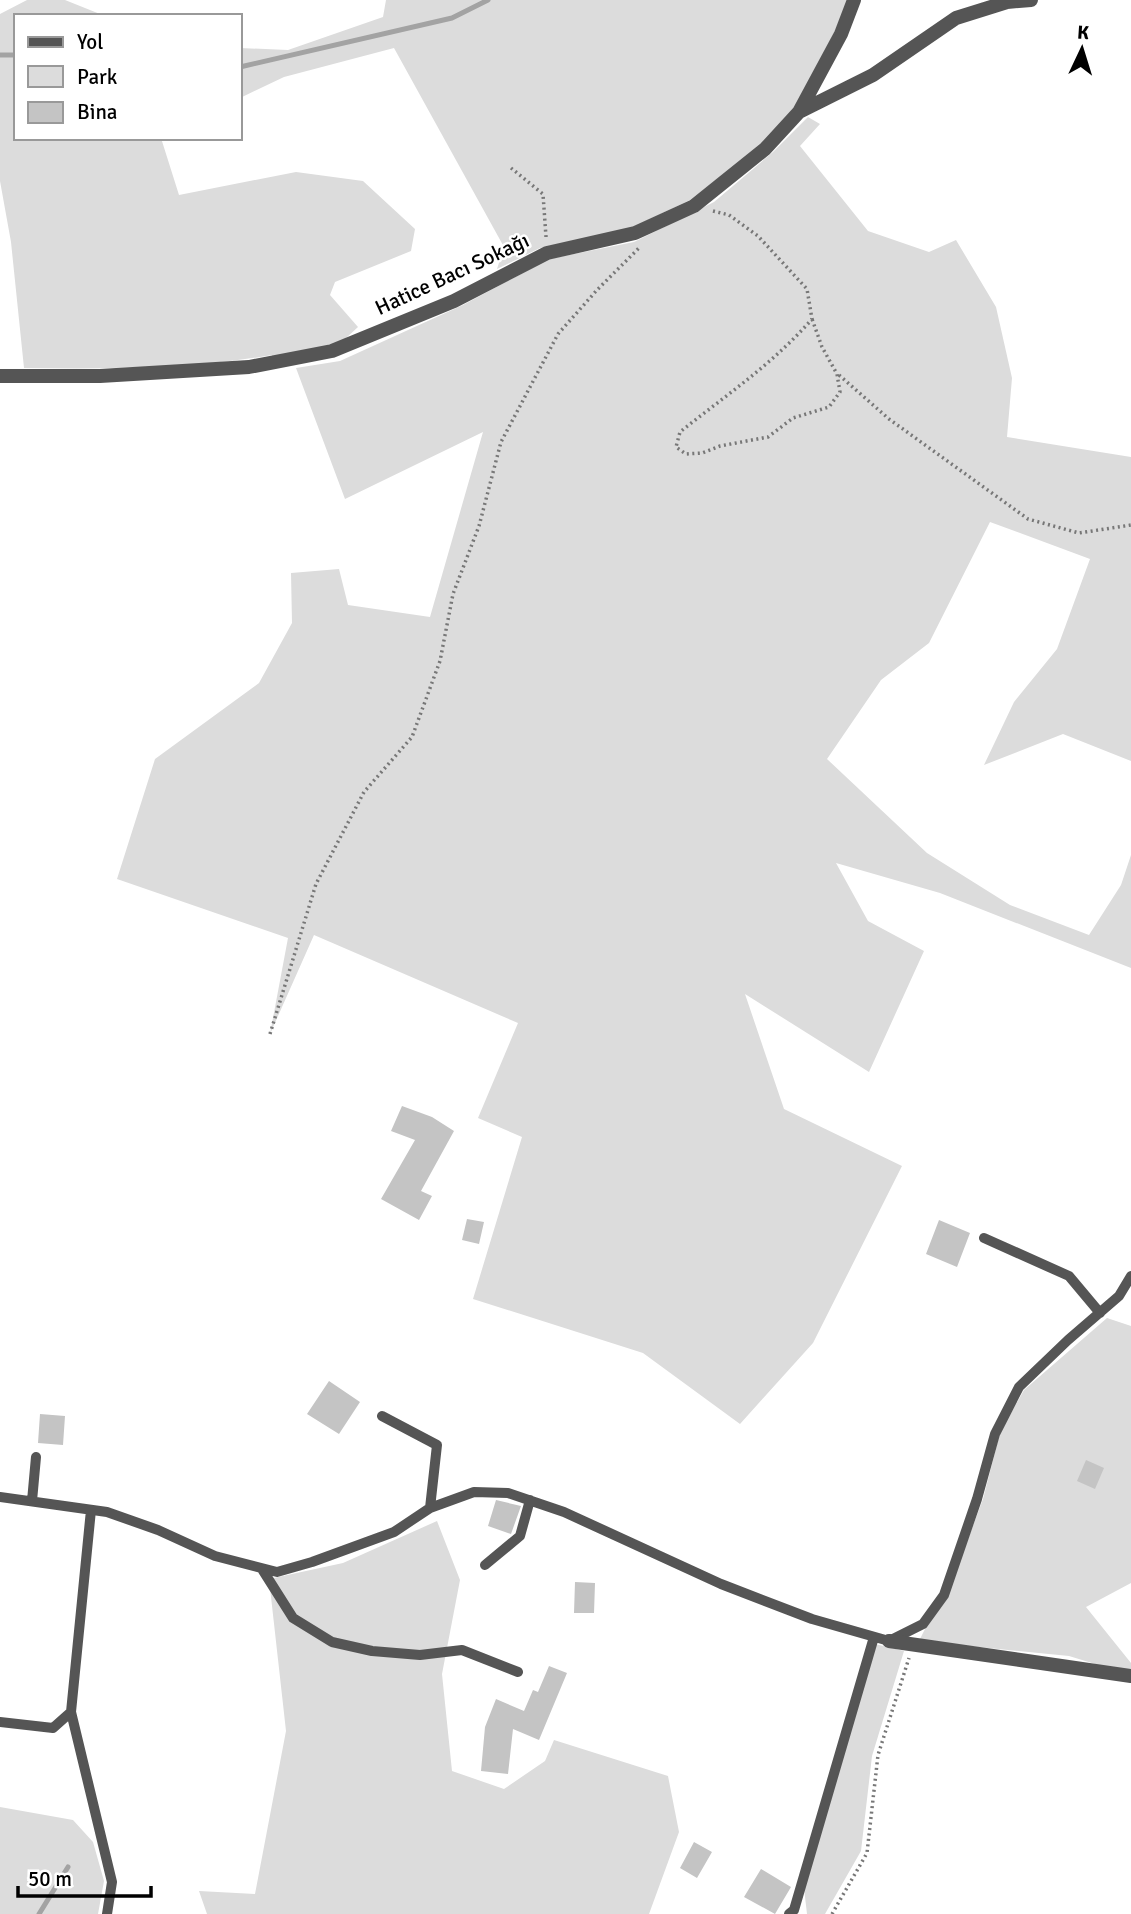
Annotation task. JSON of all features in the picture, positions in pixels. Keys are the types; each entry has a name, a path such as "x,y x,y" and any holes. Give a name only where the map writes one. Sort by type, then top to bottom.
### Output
{"street":[{"path":"800,112 841,34 855,0"},
{"name":"Hatice Bacı Sokağı","path":"0,376 100,376 249,367 332,351 454,301 547,253 635,233 694,206 765,149 800,112 873,75 956,18 1007,2 1031,0"},
{"path":"889,1641 1131,1676"}],"lane":[{"path":"984,1238 1069,1276 1100,1312"},
{"path":"0,1497 107,1512 158,1530 215,1556 277,1572 394,1532 430,1508 474,1492 508,1493 564,1512 721,1584 812,1619 889,1641 923,1624 944,1595 977,1499 995,1434 1019,1387 1119,1296 1131,1276"},
{"path":"382,1416 437,1445 430,1508"},
{"path":"32,1501 36,1457"},
{"path":"485,1565 520,1536 530,1500"},
{"path":"91,1510 71,1712 112,1882 107,1914"},
{"path":"262,1569 293,1618 332,1642 372,1651 420,1655 461,1650 518,1672"},
{"path":"789,1914 794,1910 874,1637"},
{"path":"0,1722 53,1728 71,1712"}],"path":[{"path":"511,168 543,194 547,253"},
{"path":"694,206 729,215 758,236 807,289 812,319 822,347 838,374 889,419 1028,519 1079,533 1131,526"},
{"path":"270,1034 316,884 364,792 412,737 440,661 453,594 479,526 501,442 558,334 643,244"},
{"path":"812,319 751,377 680,432 677,447 686,454 702,453 720,446 768,437 793,418 829,407 840,392 838,374"},
{"path":"832,1914 867,1853 878,1755 914,1644"}],"green space":[{"path":"27,0 65,0 100,14 14,14 14,140 162,140 179,195 296,172 363,181 415,229 411,251 335,282 330,295 358,327 332,351 270,363 272,355 180,366 24,368 11,242 0,181 0,14"},
{"path":"386,0 848,0 794,110 761,145 690,200 631,228 540,248 497,269 504,247 394,48 284,77 242,97 242,48 288,50 383,17"},
{"path":"808,117 820,124 800,146 868,231 929,252 956,240 996,307 1012,378 1007,437 1131,457 1131,761 1063,734 984,765 1014,702 1057,649 1090,559 990,522 929,643 881,680 827,759 927,853 1010,905 1089,935 1121,885 1131,855 1131,968 940,893 836,863 868,921 924,951 869,1072 745,994 784,1109 902,1166 813,1343 740,1424 643,1353 473,1299 522,1137 478,1118 518,1023 314,935 270,1034 288,938 117,879 155,759 259,683 292,623 291,573 339,569 348,605 430,617 483,432 345,499 296,368 340,361 463,305 549,259 634,242 714,202 773,152"},
{"path":"1107,1318 1131,1326 1131,1583 1086,1607 1131,1663 1131,1675 1069,1656 919,1641 947,1595 983,1499 1000,1433 1024,1390"},
{"path":"437,1521 460,1580 442,1674 452,1771 504,1789 545,1761 554,1740 668,1776 679,1832 649,1914 207,1914 199,1891 255,1894 286,1731 269,1579 343,1563"},
{"path":"875,1644 904,1651 872,1756 861,1851 825,1914 807,1914 804,1888"},
{"path":"0,1807 73,1820 93,1842 104,1881 98,1914 0,1914"}],"building":[{"path":"402,1106 432,1117 454,1131 421,1191 432,1196 419,1220 381,1199 415,1140 391,1131"},
{"path":"467,1219 484,1222 479,1244 462,1240"},
{"path":"939,1220 970,1233 957,1267 926,1254"},
{"path":"329,1381 360,1402 339,1434 307,1414"},
{"path":"40,1414 65,1416 63,1445 38,1443"},
{"path":"1086,1460 1104,1468 1095,1489 1077,1481"},
{"path":"496,1500 521,1506 511,1534 488,1526"},
{"path":"575,1582 595,1583 594,1613 574,1613"},
{"path":"549,1666 567,1673 539,1740 513,1729 508,1774 481,1771 485,1727 496,1699 524,1711 533,1690 538,1692"},
{"path":"694,1842 712,1852 697,1878 680,1868"},
{"path":"761,1869 791,1887 775,1914 744,1897"}],"waterway":[{"path":"242,67 452,18 488,0"},
{"path":"0,55 14,55"},
{"path":"39,1914 68,1867"}]}
